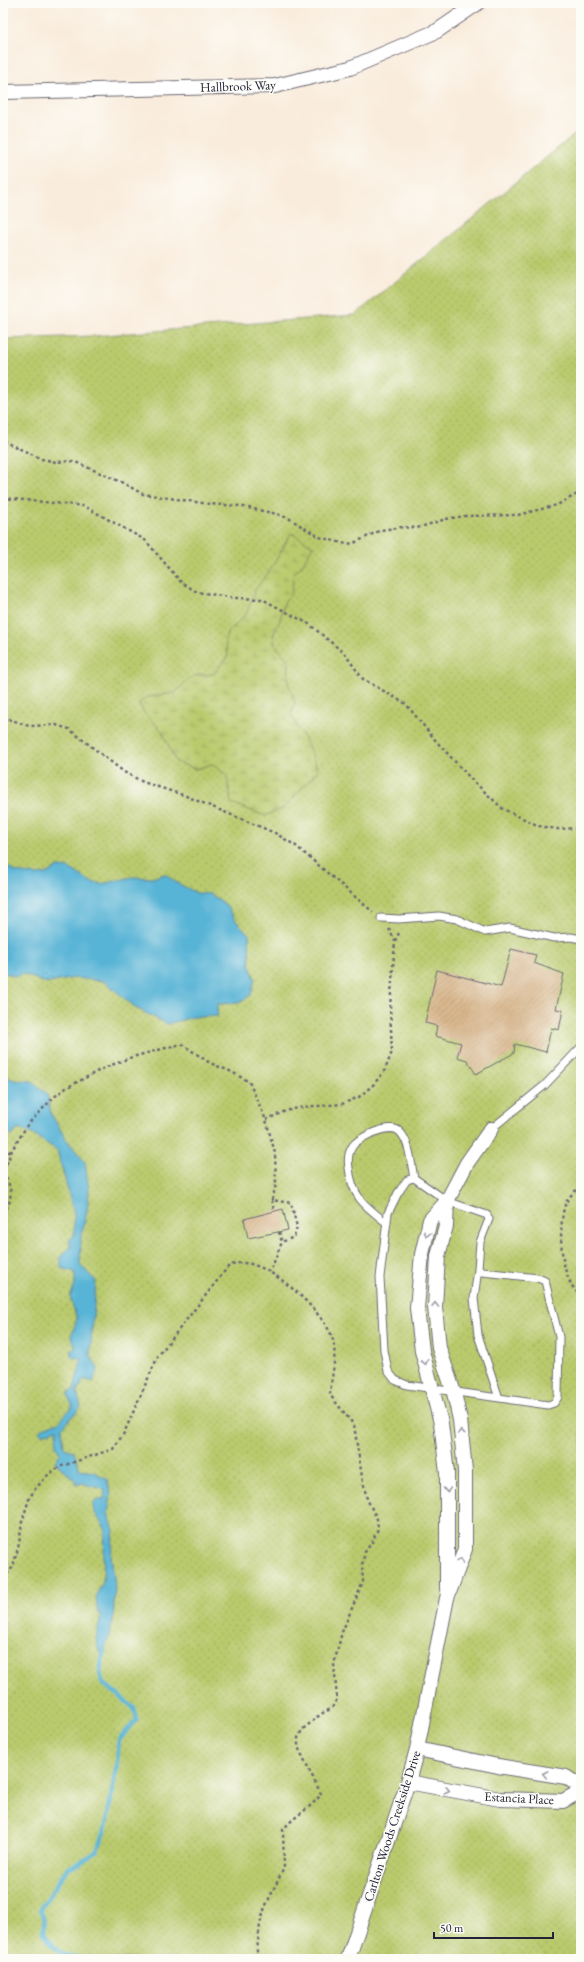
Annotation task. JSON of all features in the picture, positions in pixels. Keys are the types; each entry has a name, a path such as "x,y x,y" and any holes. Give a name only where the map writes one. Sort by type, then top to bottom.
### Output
{"street":[{"name":"Hallbrook Way","path":"3,92 275,86 350,68 437,31 478,3"},
{"name":"Carlton Woods Creekside Drive","path":"447,1598 447,1474 441,1423 422,1351 417,1308 422,1254 430,1220 447,1202 467,1163 491,1129"},
{"name":"Carlton Woods Creekside Drive","path":"348,1959 408,1782 417,1749 447,1598 465,1549 465,1471 460,1420 454,1393 439,1348 435,1307 438,1256 446,1226 447,1202"},
{"name":"Estancia Place","path":"417,1749 498,1766 566,1778 581,1787"},
{"name":"Estancia Place","path":"408,1782 500,1799 563,1800 581,1791"}],"lane":[{"path":"380,918 399,919 439,916 457,919 485,932 510,928 554,938 571,937 581,939"},
{"path":"491,1129 545,1085 581,1047"},
{"path":"387,1222 366,1207 355,1194 350,1178 348,1162 351,1148 357,1140 383,1129 391,1128 397,1130 405,1139 414,1178 447,1202 487,1215 489,1219 480,1242 474,1298 478,1336 499,1398"},
{"path":"414,1178 407,1180 398,1192 388,1213 380,1277 384,1350 388,1371 395,1380 407,1385 454,1393 548,1405 554,1403 558,1397 559,1337 545,1281 538,1278 482,1272 478,1269"}],"path":[{"path":"3,441 42,460 56,462 73,461 121,482 143,494 202,503 239,506 277,514 290,519 319,537 346,544 354,543 381,530 403,527 417,528 446,519 465,516 518,515 557,505 581,492"},
{"path":"3,498 84,506 145,540 181,582 197,592 236,598 262,599 309,624 344,653 363,679 406,704 436,741 471,779 503,809 539,826 557,829 581,828"},
{"path":"3,717 29,726 56,726 69,730 124,772 143,782 186,796 276,833 296,846 380,918 395,941 390,1007 392,1052 385,1070 374,1084 359,1097 342,1104 303,1106 285,1110 266,1120"},
{"path":"3,1214 11,1200 8,1179 3,1173 12,1150 28,1124 54,1097 66,1088 104,1068 132,1057 177,1045 183,1045 210,1063 232,1072 249,1082 266,1120 275,1153 276,1184 272,1200 274,1211"},
{"path":"3,1156 12,1150"},
{"path":"581,1186 565,1204 562,1233 565,1273 571,1285 581,1295"},
{"path":"272,1200 291,1203 297,1227 294,1237 282,1242"},
{"path":"270,1272 282,1242 279,1232"},
{"path":"3,1579 13,1567 19,1544 22,1522 29,1499 42,1481 59,1467 113,1449 124,1433 158,1356 228,1267 239,1263 249,1264 270,1272 306,1302 331,1335 334,1347 334,1363 330,1395 354,1425 367,1499 377,1519 378,1529 365,1552 362,1565 363,1582 342,1632 334,1664 338,1699 332,1708 320,1714 302,1730 298,1738 298,1747 321,1794 310,1806 286,1826 284,1830 284,1868 263,1913 260,1924 256,1959"}],"green space":[{"path":"581,129 581,1959 3,1959 3,339 94,336 355,315"},
{"path":"291,533 313,546 302,565 294,573 291,594 284,603 280,620 273,635 275,645 289,661 288,683 295,702 291,715 308,745 318,770 284,808 265,816 231,803 227,775 212,764 196,769 176,762 162,731 144,713 139,703 147,697 175,693 186,681 197,675 214,674 228,656 225,640 227,634 247,613 255,590 271,569"}],"water":[{"path":"3,863 15,872 36,875 46,874 58,867 69,868 91,882 102,884 132,877 152,878 165,874 177,883 197,893 210,894 225,904 237,922 249,934 250,966 255,979 251,995 239,1003 218,1004 218,1016 193,1017 167,1024 136,1008 104,981 74,978 49,983 42,982 25,974 14,976 3,972"},
{"path":"3,1075 14,1080 32,1081 47,1094 51,1114 66,1139 85,1162 89,1191 87,1211 81,1237 80,1265 96,1281 90,1355 98,1368 93,1382 84,1379 77,1392 81,1407 62,1428 64,1448 74,1451 80,1470 94,1472 107,1479 111,1495 108,1513 114,1530 111,1555 115,1586 113,1622 103,1656 96,1642 101,1617 96,1600 98,1591 103,1583 105,1529 94,1511 93,1505 95,1501 104,1499 105,1491 83,1483 75,1485 76,1481 55,1462 60,1453 56,1447 57,1429 43,1434 39,1432 43,1428 59,1422 73,1406 69,1399 68,1393 74,1389 82,1358 74,1358 71,1355 72,1350 76,1348 71,1337 77,1319 70,1297 75,1285 75,1272 61,1268 61,1256 71,1247 69,1240 74,1236 74,1213 57,1150 32,1134 18,1129 12,1136 8,1131 6,1114 3,1112"}],"building":[{"path":"511,949 536,955 534,963 564,974 556,1009 563,1010 559,1030 551,1028 546,1052 515,1044 514,1053 476,1074 467,1060 457,1057 461,1043 435,1036 437,1026 425,1023 437,970 501,987"},
{"path":"283,1209 288,1230 248,1238 244,1219"}],"waterway":[{"path":"87,1959 71,1957 61,1953 53,1945 43,1932 44,1922 41,1909 68,1867 80,1863 97,1851 106,1826 117,1764 119,1740 137,1719 134,1708 102,1682 100,1671 104,1651"}]}
